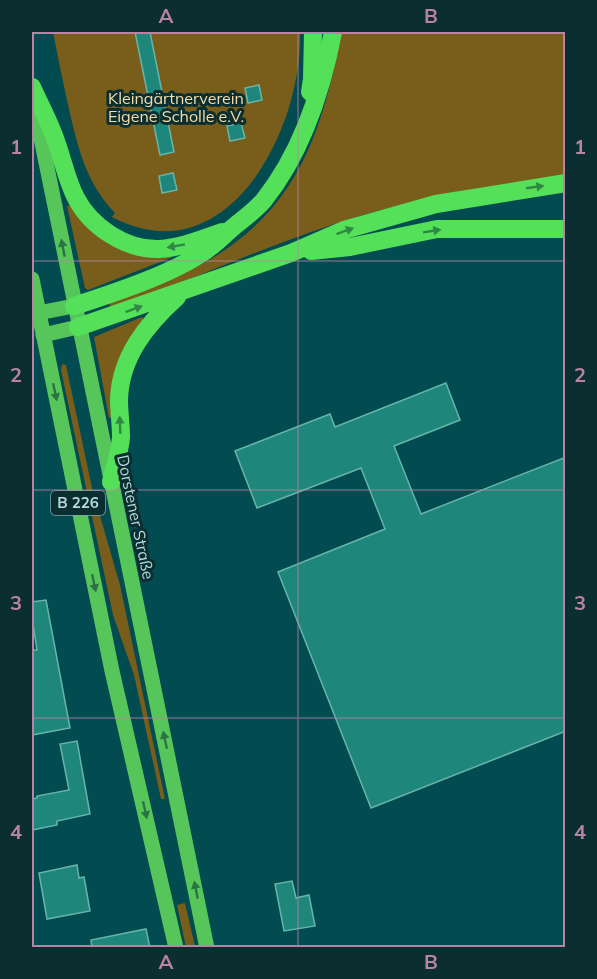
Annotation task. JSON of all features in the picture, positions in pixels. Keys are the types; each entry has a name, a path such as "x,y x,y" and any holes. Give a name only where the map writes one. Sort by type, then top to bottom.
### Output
{"highway":[{"path":"304,130 312,79 313,32"},
{"path":"74,306 104,297 192,260 207,250 264,200 288,164 304,130 326,69 333,32"},
{"path":"32,87 56,139 76,199 107,232 131,244 158,249 186,244 232,229"},
{"path":"78,327 291,253 344,230 436,204 566,183"},
{"path":"291,253 350,247 437,229 566,229"},
{"path":"111,482 121,439 119,399 125,367 148,327 184,291"}],"main road":[{"name":"Dorstener Straße","path":"32,93 78,327 207,948"},
{"name":"B 226","path":"32,279 112,671 176,948"},
{"path":"38,313 74,306"},
{"path":"43,334 78,327"}],"green space":[{"name":"Kleingärtnerverein Eigene Scholle e.V.","path":"53,32 300,32 298,70 288,110 272,149 251,183 223,211 191,227 154,231 112,217 115,213 97,190 84,164"},
{"path":"341,32 565,32 565,176 438,197 363,215 267,248 111,311 109,303 173,278 209,260 240,239 265,216 286,190 315,132 326,100"},
{"path":"71,205 152,256 173,257 88,290 85,288 67,206"},
{"path":"142,317 144,319 114,417 109,418 94,337"},
{"path":"62,364 66,365 92,488 120,585 165,799 161,799 134,675 113,615 61,370"},
{"path":"185,903 195,947 186,947 177,905"}],"building":[{"path":"135,32 150,32 174,152 160,155"},
{"path":"259,85 262,100 248,103 245,88"},
{"path":"241,123 245,138 230,141 227,126"},
{"path":"173,173 177,190 162,193 159,176"},
{"path":"446,383 460,420 394,446 421,514 566,457 566,731 371,808 278,572 385,529 361,468 257,508 235,451 330,414 335,427"},
{"path":"46,600 70,728 32,735 32,650 37,650 32,602"},
{"path":"77,741 90,814 57,821 57,825 32,830 32,799 69,790 60,744"},
{"path":"77,865 79,878 84,877 90,911 47,919 39,873"},
{"path":"292,881 296,898 309,895 315,926 284,931 275,884"},
{"path":"146,929 150,948 92,948 91,940"}]}
